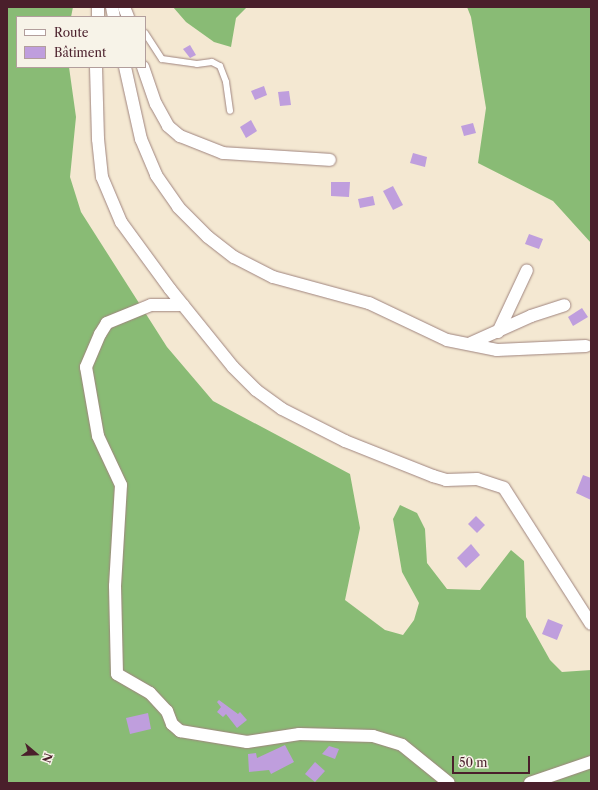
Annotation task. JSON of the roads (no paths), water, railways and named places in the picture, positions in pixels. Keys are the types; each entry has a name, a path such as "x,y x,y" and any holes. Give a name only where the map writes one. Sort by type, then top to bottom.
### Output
{"street":[{"path":"96,68 98,139 102,177 121,222 183,305 247,382 282,409 345,442 446,480 488,481 504,488 575,602 591,624"},
{"path":"125,68 141,139 156,175 178,207 208,237 234,256 273,277 369,303 436,336 456,342 471,343 497,350 586,346"},
{"path":"143,68 156,104 168,126 180,136 223,154 330,160"},
{"path":"498,332 527,270"},
{"path":"183,305 151,305 107,323 100,334 86,367 98,436 121,485 115,586 117,674 150,693 167,711 172,724 180,731 247,742 299,734 374,736 402,745 449,783"},
{"path":"471,343 498,332 530,316 564,305"},
{"path":"575,602 591,607"},
{"path":"530,783 591,762"}],"lane":[{"path":"125,7 133,16"},
{"path":"146,35 162,59 197,64 212,62 220,66 226,82 230,111"}]}
